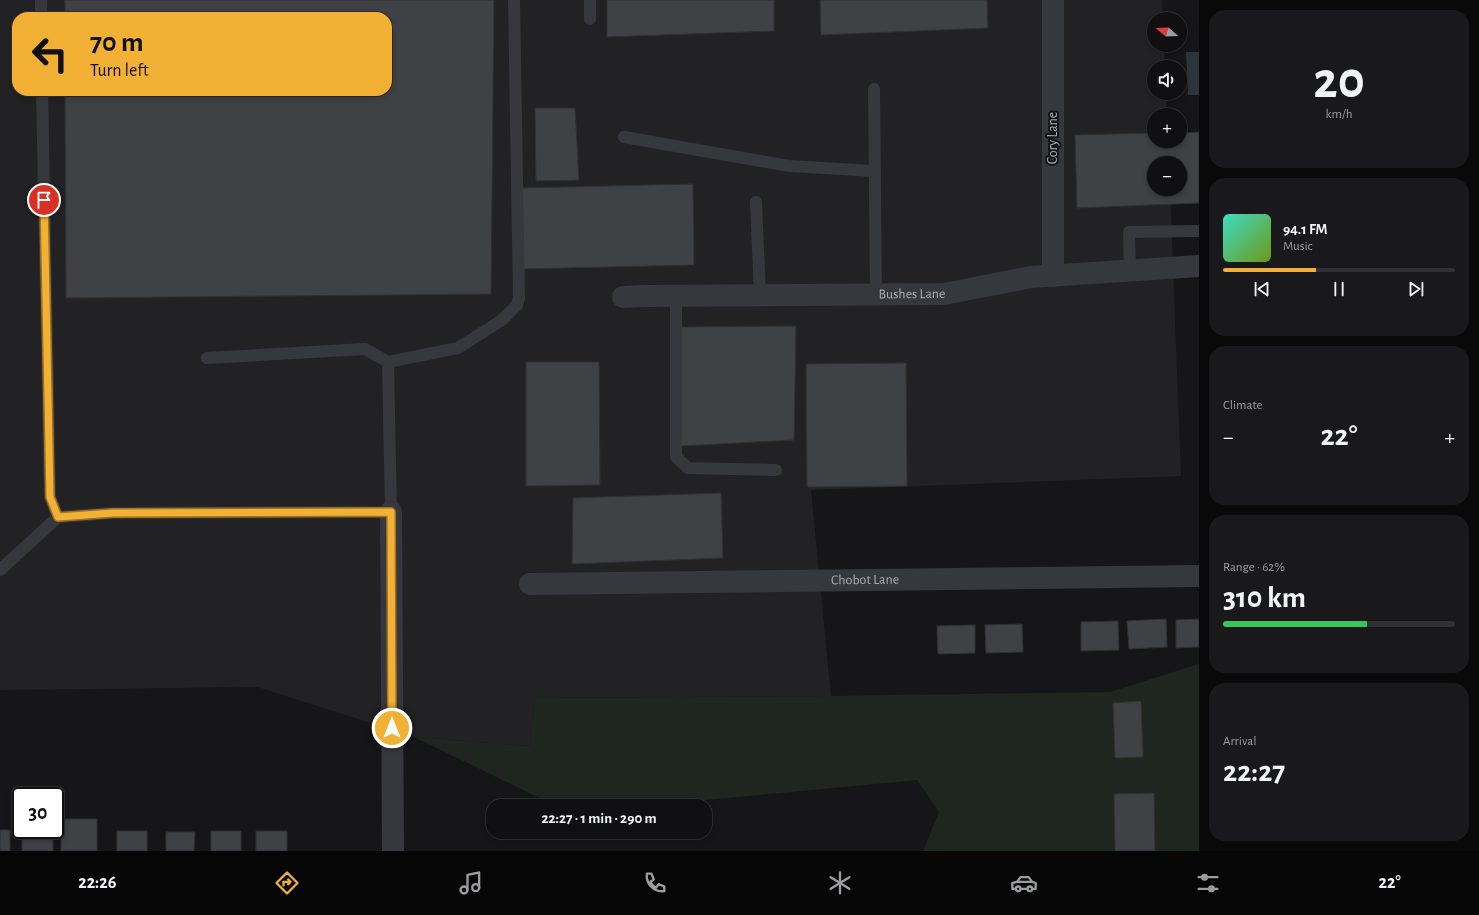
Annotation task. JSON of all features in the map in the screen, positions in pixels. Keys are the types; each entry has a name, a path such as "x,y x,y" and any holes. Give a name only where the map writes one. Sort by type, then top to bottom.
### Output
{"street":[{"name":"Cory Lane","path":"1053,0 1053,276"},
{"name":"Bushes Lane","path":"623,297 944,294 1031,277 1199,266"},
{"path":"391,512 393,851"},
{"name":"Chobot Lane","path":"530,584 1199,576"}],"lane":[{"path":"41,0 41,12"},
{"path":"207,358 365,348 388,362 458,348 502,320 517,305 519,298 514,0"},
{"path":"590,0 590,20"},
{"path":"874,89 876,294"},
{"path":"42,96 50,497 58,517"},
{"path":"624,137 789,166 874,171"},
{"path":"756,202 760,295"},
{"path":"1130,271 1129,232 1199,231"},
{"path":"676,296 676,457 688,468 776,470"},
{"path":"0,570 58,517 113,513 391,512 388,362"}],"shaded area":[{"path":"0,0 1162,0 1163,12 1147,12 1147,52 1164,52 1165,60 1147,60 1147,100 1166,100 1167,108 1147,108 1147,148 1154,148 1154,156 1147,156 1147,196 1170,196 1181,476 811,490 831,696 535,698 530,746 414,737 258,687 0,690"},
{"path":"1186,52 1199,52 1199,95 1188,95"},
{"path":"1199,664 1199,851 923,851 939,812 917,780 712,799 542,799 414,737 530,746 535,698 1110,692"}],"building":[{"path":"65,0 494,0 491,294 66,298 65,96 392,96 392,12 65,12"},
{"path":"607,0 774,0 774,31 607,37"},
{"path":"820,0 987,0 988,28 821,35"},
{"path":"535,108 575,108 579,180 536,181"},
{"path":"1199,132 1199,203 1077,208 1075,135 1147,133 1147,148 1187,148 1187,133"},
{"path":"693,184 694,265 521,269 520,188"},
{"path":"796,326 794,440 681,446 679,327"},
{"path":"526,362 599,362 600,485 526,486"},
{"path":"906,363 907,486 807,487 806,364"},
{"path":"721,493 723,558 572,564 573,498"},
{"path":"1166,619 1167,647 1129,649 1127,621"},
{"path":"1199,619 1199,647 1176,648 1176,620"},
{"path":"1118,621 1119,650 1081,651 1081,622"},
{"path":"1022,624 1023,652 986,653 985,625"},
{"path":"975,625 975,653 938,654 937,626"},
{"path":"1141,701 1143,757 1115,758 1113,703"},
{"path":"1154,793 1155,851 1115,851 1114,794"},
{"path":"64,819 97,819 97,851 61,851 61,839 64,839"},
{"path":"0,830 10,830 10,851 0,851"},
{"path":"117,831 147,831 147,851 117,851"},
{"path":"211,831 241,831 241,851 211,851"},
{"path":"256,831 287,831 287,851 256,851"},
{"path":"166,832 195,832 194,851 166,851"},
{"path":"22,839 53,839 53,851 22,851"}],"route":[{"path":"44,200 50,497 58,517 113,513 391,512 392,728"}]}
